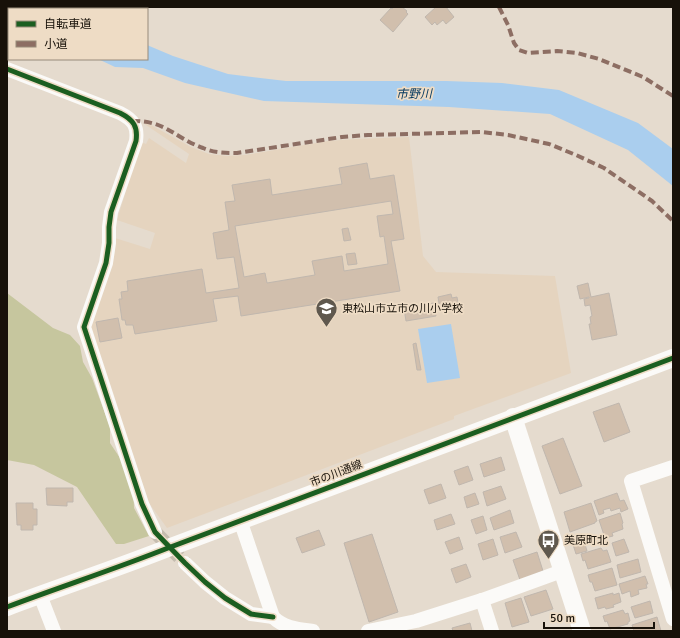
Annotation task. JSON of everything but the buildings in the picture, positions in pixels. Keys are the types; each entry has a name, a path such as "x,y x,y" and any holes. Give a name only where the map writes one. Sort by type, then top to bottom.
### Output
{"street":[{"path":"7,70 127,116 132,121 137,131 136,142 111,212 106,263 84,327 140,497 155,532"},
{"name":"市の川通線","path":"7,607 167,549 240,520 673,358"},
{"path":"513,417 582,631"},
{"path":"673,467 631,481 673,619"},
{"path":"240,520 273,617 289,627 313,631"},
{"path":"185,563 225,598 251,614 273,617"},
{"path":"368,631 416,621 482,600 562,570"},
{"path":"40,595 54,631"},
{"path":"482,600 492,631"}],"shaded area":[{"name":"東松山市立市の川小学校","path":"143,123 151,125 191,147 209,154 227,156 245,155 328,141 409,137 423,256 436,272 555,276 571,373 454,416 454,419 167,528 149,503 89,323 114,257 115,238 150,249 155,233 117,220 141,142 146,144 149,138 186,163 189,154"}],"green space":[{"path":"7,293 53,328 70,335 80,346 83,362 92,378 110,427 110,443 133,482 134,508 149,536 124,544 116,544 77,487 34,465 7,460"}],"water":[{"name":"市野川","path":"148,45 173,56 228,74 286,81 446,81 502,83 559,90 638,123 673,149 673,186 628,150 550,114 449,107 264,101 185,83 143,68 115,67 100,60 148,60"},
{"path":"451,324 460,378 427,383 418,329"}],"tunnel":[{"path":"155,532 185,563"}],"marked path":[{"path":"499,7 508,25 514,43 519,50 528,53 557,51 577,53 599,59 643,77 673,96"},
{"path":"132,121 153,123 162,126 193,144 207,150 229,153 342,137 368,135 482,132 508,135 549,144 604,168 652,201 673,221"}],"cycle path":[{"path":"7,69 120,113 129,118 136,128 136,141 111,212 106,263 84,327 142,504 155,532 205,582 225,598 251,614 273,617"},
{"path":"7,607 673,358"}],"place":[{"name":"東松山市立市の川小学校","path":"326,328"},
{"name":"美原町北","path":"548,560"}]}
